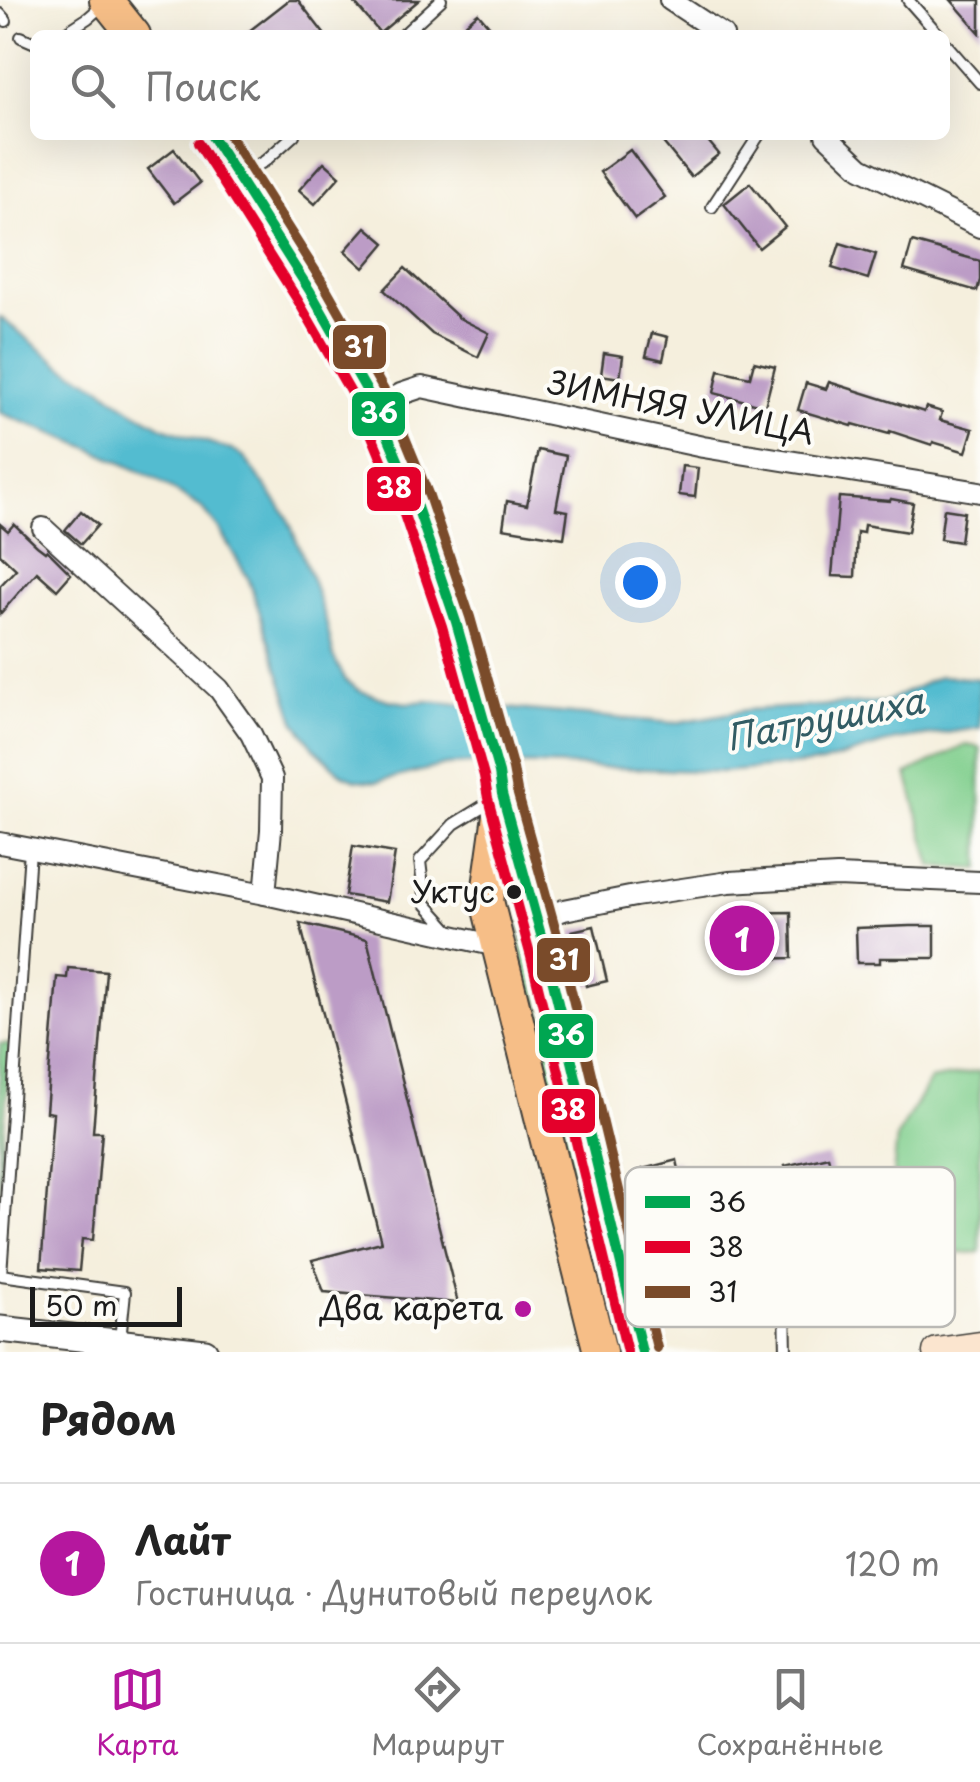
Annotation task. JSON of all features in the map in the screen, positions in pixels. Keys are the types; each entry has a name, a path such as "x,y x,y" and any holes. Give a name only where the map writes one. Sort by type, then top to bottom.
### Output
{"main road":[{"path":"106,1 130,30"},
{"path":"215,140 310,291 376,407 415,501 456,622 537,918 625,1282"},
{"path":"500,783 487,900 600,1352"},
{"path":"636,1327 642,1352"},
{"path":"937,1352 980,1346"}],"street":[{"path":"670,0 715,30"},
{"path":"831,140 861,168 980,227"},
{"name":"ЗИМНЯЯ УЛИЦА","path":"376,407 422,387 702,447 980,492"},
{"path":"43,528 218,689 252,734 272,778 265,894"},
{"path":"0,843 265,894 498,946"},
{"path":"537,918 618,899 729,882 837,876 980,882"},
{"path":"0,1329 205,1352"}],"lane":[{"path":"408,30 441,0"},
{"path":"908,0 934,30"},
{"path":"70,30 106,1"},
{"path":"22,38 30,42"},
{"path":"950,48 980,83"},
{"path":"238,176 265,161 288,140"},
{"path":"712,206 757,140"},
{"path":"455,937 425,903 420,861 500,783"},
{"path":"30,850 1,1275 125,1292 120,1342"},
{"path":"785,1327 786,1352"}],"green space":[{"path":"966,745 980,747 980,869 932,866 907,774"},
{"path":"520,922 614,1310 607,1312 525,990"},
{"path":"0,1043 10,1044 0,1190"},
{"path":"980,1071 980,1252 955,1254 955,1167 894,1167 897,1137 930,1080"}],"water":[{"name":"Патрушиха","path":"0,317 62,366 101,387 127,407 163,427 244,457 287,516 326,621 334,658 346,681 360,691 407,703 426,701 674,723 747,710 885,702 940,676 980,679 980,728 896,740 822,763 722,772 487,763 445,765 377,782 356,780 342,774 314,748 295,721 249,580 202,508 154,478 0,413"}],"building":[{"path":"289,0 298,0 321,30 250,30"},
{"path":"352,0 419,0 384,30 377,30"},
{"path":"951,0 980,0 980,33"},
{"path":"478,13 493,30 468,30 464,25"},
{"path":"661,140 707,140 719,154 691,177"},
{"path":"174,149 200,183 174,203 148,169"},
{"path":"630,150 665,197 635,219 600,172"},
{"path":"324,162 340,176 315,204 299,190"},
{"path":"750,183 785,227 759,248 724,204"},
{"path":"366,227 385,243 364,268 345,251"},
{"path":"912,242 980,261 977,291 904,270"},
{"path":"840,243 876,254 868,279 832,268"},
{"path":"405,268 459,318 489,333 478,357 432,334 384,290"},
{"path":"652,333 668,337 663,360 646,356"},
{"path":"604,353 623,356 620,378 601,375"},
{"path":"754,362 775,367 765,406 714,393 719,370 750,377"},
{"path":"829,382 924,412 926,407 942,412 940,420 973,429 966,452 798,410 806,383 826,389"},
{"path":"538,450 566,456 556,509 568,511 564,538 503,528 507,501 527,505"},
{"path":"682,466 698,468 695,497 679,495"},
{"path":"839,497 913,503 908,532 864,525 863,533 857,532 855,577 832,576"},
{"path":"944,509 964,512 960,542 940,539"},
{"path":"81,511 98,525 81,544 65,530"},
{"path":"0,524 8,531 14,524 71,574 57,590 37,572 0,614 0,586 16,569 0,554"},
{"path":"353,846 395,853 387,902 345,895"},
{"path":"791,912 792,958 722,960 721,913"},
{"path":"300,923 367,939 458,1303 324,1292 312,1260 381,1242"},
{"path":"594,926 607,981 586,986 572,931"},
{"path":"935,926 935,958 880,958 880,963 857,963 856,928"},
{"path":"68,968 106,971 93,1132 102,1132 93,1240 82,1239 79,1271 41,1268 53,1113 46,1112 57,977 67,978"},
{"path":"828,1156 831,1167 785,1167"},
{"path":"677,1160 678,1167 651,1167"}],"transit line":[{"name":"36","path":"214,140 310,291 376,407 415,501 456,622 499,773 625,1281"},
{"name":"31","path":"232,140 323,283 390,401 429,496 470,617 513,769 625,1215"},
{"name":"38","path":"198,143 297,299 363,414 401,506 442,626 484,776 627,1352"},
{"name":"36","path":"636,1327 642,1352"},
{"name":"31","path":"652,1327 657,1348"}],"place":[{"name":"Уктус","path":"514,892"},
{"name":"Лайт","path":"742,938"},
{"name":"Два карета","path":"523,1309"}]}
